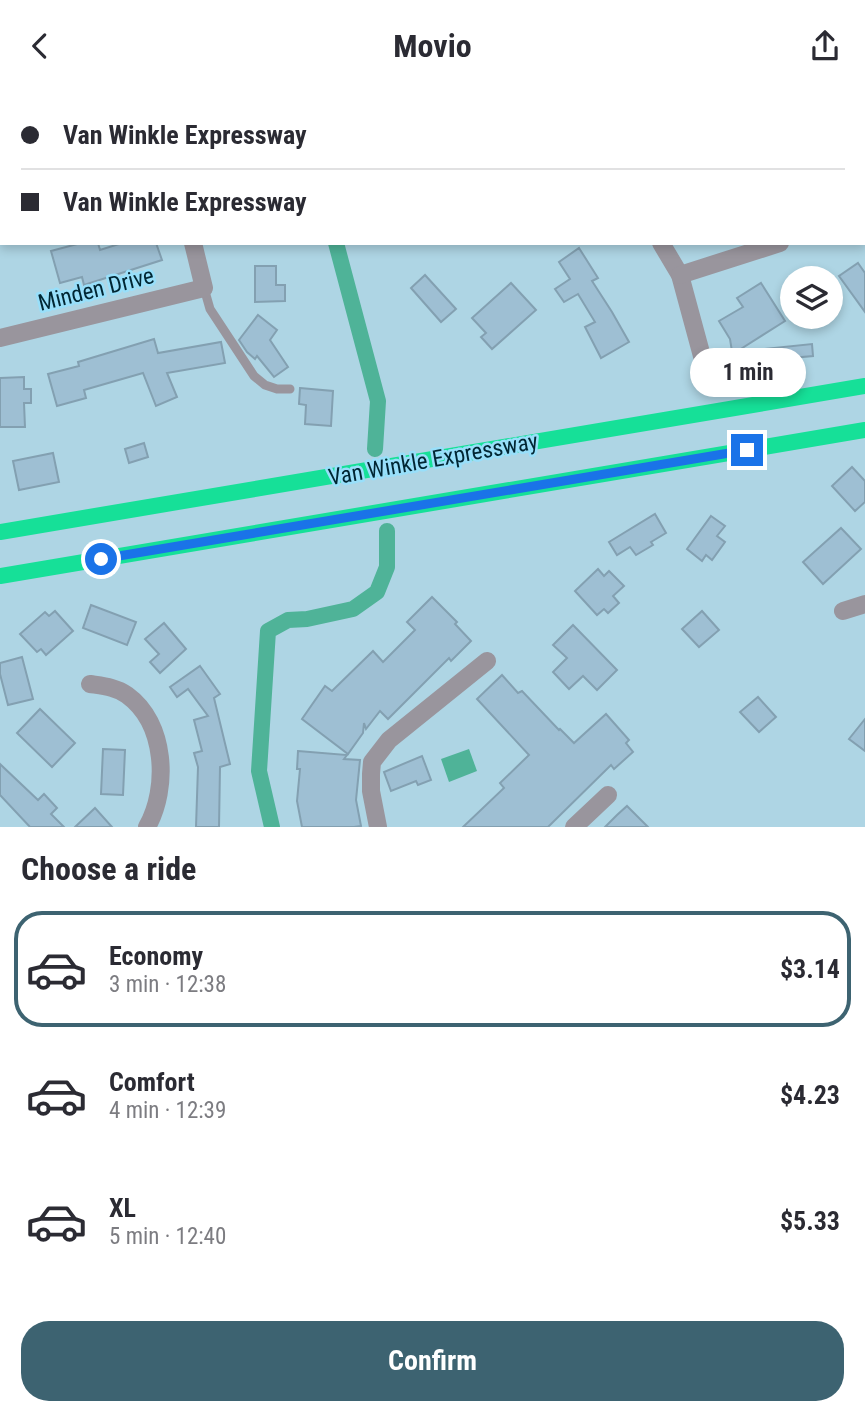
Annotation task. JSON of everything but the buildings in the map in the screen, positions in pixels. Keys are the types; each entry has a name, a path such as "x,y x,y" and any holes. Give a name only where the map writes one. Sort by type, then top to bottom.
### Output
{"main road":[{"name":"Van Winkle Expressway","path":"0,532 865,386"},
{"name":"Van Winkle Expressway","path":"0,576 865,430"}],"street":[{"path":"193,245 204,289"},
{"path":"662,245 680,275 706,371"},
{"path":"680,275 774,245"},
{"name":"Minden Drive","path":"0,338 204,289"},
{"path":"843,611 865,604"},
{"path":"378,827 370,774 372,762 389,740 487,661"},
{"path":"90,684 109,687 126,695 142,710 153,730 161,776 156,805 147,827"},
{"path":"574,827 607,795"}],"lane":[{"path":"204,289 210,309 254,376 265,385 290,389"}],"shaded area":[{"path":"469,749 477,771 449,782 441,759"}],"waterway":[{"path":"337,245 378,401 375,449"},
{"path":"272,827 259,771 268,631 288,620 307,619 353,609 377,592 387,567 387,531"}],"traffic: fast":[{"path":"0,532 865,386"},
{"path":"0,576 865,430"}],"route":[{"path":"101,559 747,450"}]}
